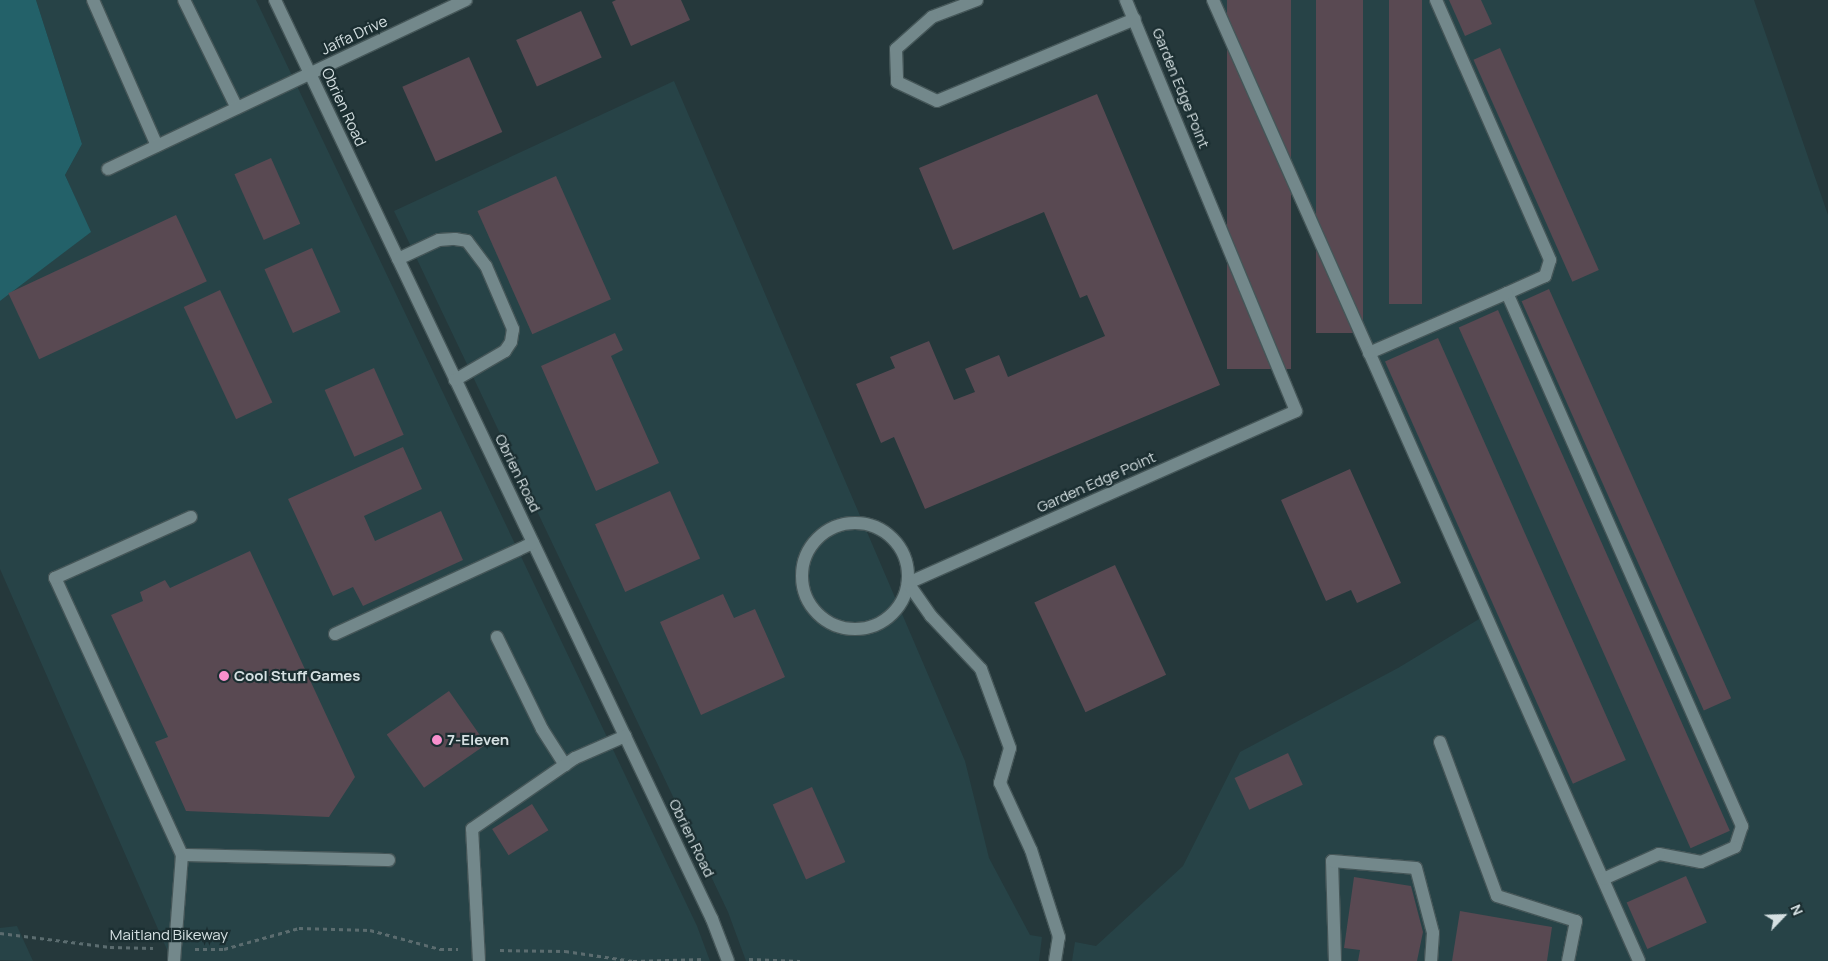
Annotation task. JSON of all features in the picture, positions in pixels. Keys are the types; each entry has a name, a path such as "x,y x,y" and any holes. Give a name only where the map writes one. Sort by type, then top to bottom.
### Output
{"street":[{"path":"93,0 157,146"},
{"path":"184,0 237,108"},
{"name":"Obrien Road","path":"275,0 712,919 728,961"},
{"name":"Jaffa Drive","path":"108,169 466,0"},
{"name":"Garden Edge Point","path":"976,0 932,17 896,49 897,82 937,100 1135,18"},
{"name":"Garden Edge Point","path":"908,583 1296,411 1126,0"},
{"path":"1213,0 1639,961"},
{"path":"1369,353 1545,276 1550,260 1436,0"},
{"path":"398,259 439,240 455,239 466,240 486,266 513,329 511,342 505,351 455,380"},
{"path":"1507,293 1742,826 1735,847 1702,862 1658,854 1603,879"},
{"path":"174,955 182,855 55,578 191,517"},
{"path":"908,583 898,607 879,624 862,629 845,628 829,623 815,612 804,589 803,563 810,546 822,533 847,524 874,526 889,535 901,548 907,565 908,583 931,616 981,669 1010,748 1000,783 1031,850 1059,937 1055,961"},
{"path":"336,634 533,543"},
{"path":"498,637 542,729 565,766"},
{"path":"479,955 472,829 565,766 625,736"},
{"path":"1440,742 1497,896 1576,921 1568,961"},
{"path":"182,855 389,860"},
{"path":"1336,961 1332,861 1416,868 1433,933 1431,961"}],"path":[{"name":"Maitland Bikeway","path":"0,932 174,955 224,949 299,928 370,930 440,948 479,955 565,951 633,961"}],"shaded area":[{"path":"0,0 36,0 82,144 65,175 91,232 0,301"},
{"path":"36,0 256,0 697,926 710,961 172,961 0,569 0,301 90,232 65,175 82,144"},
{"path":"1207,0 1754,0 1828,215 1828,961 1072,961 1075,942 1096,946 1183,866 1240,752 1398,668 1484,616"},
{"path":"674,81 965,761 989,858 1030,935 1042,937 1039,961 746,961 728,912 394,211"},
{"path":"17,926 33,961 0,960 0,928"}],"building":[{"path":"616,0 681,0 690,20 631,46 612,2"},
{"path":"1227,0 1291,0 1291,369 1227,369"},
{"path":"1316,0 1363,0 1363,333 1316,333"},
{"path":"1389,0 1422,0 1422,304 1389,304"},
{"path":"1449,0 1481,0 1492,24 1465,36"},
{"path":"581,11 602,58 537,86 516,40"},
{"path":"1500,48 1599,270 1572,282 1474,60"},
{"path":"469,57 502,132 436,162 402,87"},
{"path":"1097,94 1220,385 925,509 894,437 881,443 856,384 895,368 890,357 929,341 954,400 975,392 965,369 999,355 1008,377 1105,336 1087,295 1080,298 1044,212 953,250 919,168"},
{"path":"271,158 300,224 264,240 234,174"},
{"path":"556,176 611,299 532,334 477,211"},
{"path":"176,215 207,281 39,359 8,293"},
{"path":"312,248 340,312 293,333 264,269"},
{"path":"1549,289 1731,698 1704,710 1522,301"},
{"path":"220,290 272,402 236,419 184,307"},
{"path":"1498,310 1730,831 1691,848 1459,327"},
{"path":"615,333 623,350 611,356 659,463 596,491 541,366"},
{"path":"1438,338 1626,760 1573,784 1385,362"},
{"path":"374,368 404,435 354,457 325,390"},
{"path":"403,447 422,489 364,516 375,541 441,511 463,560 363,606 353,587 333,596 288,499"},
{"path":"1350,469 1401,583 1357,603 1351,590 1326,601 1281,500"},
{"path":"670,491 700,559 625,592 595,524"},
{"name":"Cool Stuff Games","path":"250,551 355,777 329,817 186,811 155,742 168,737 111,615 143,601 140,592 165,580 170,588"},
{"path":"1115,565 1166,675 1085,712 1034,603"},
{"path":"723,594 734,618 755,609 785,677 701,715 660,622"},
{"name":"7-Eleven","path":"449,691 486,744 424,788 387,735"},
{"path":"1288,753 1303,785 1249,810 1235,778"},
{"path":"812,787 845,862 806,879 773,804"},
{"path":"532,804 548,830 509,855 492,829"},
{"path":"1686,876 1707,923 1647,949 1627,902"},
{"path":"1354,877 1411,886 1423,932 1417,961 1358,961 1360,950 1344,948"},
{"path":"1460,911 1552,927 1547,961 1452,961"}],"place":[{"name":"Cool Stuff Games","path":"224,676"},
{"name":"7-Eleven","path":"437,740"}]}
